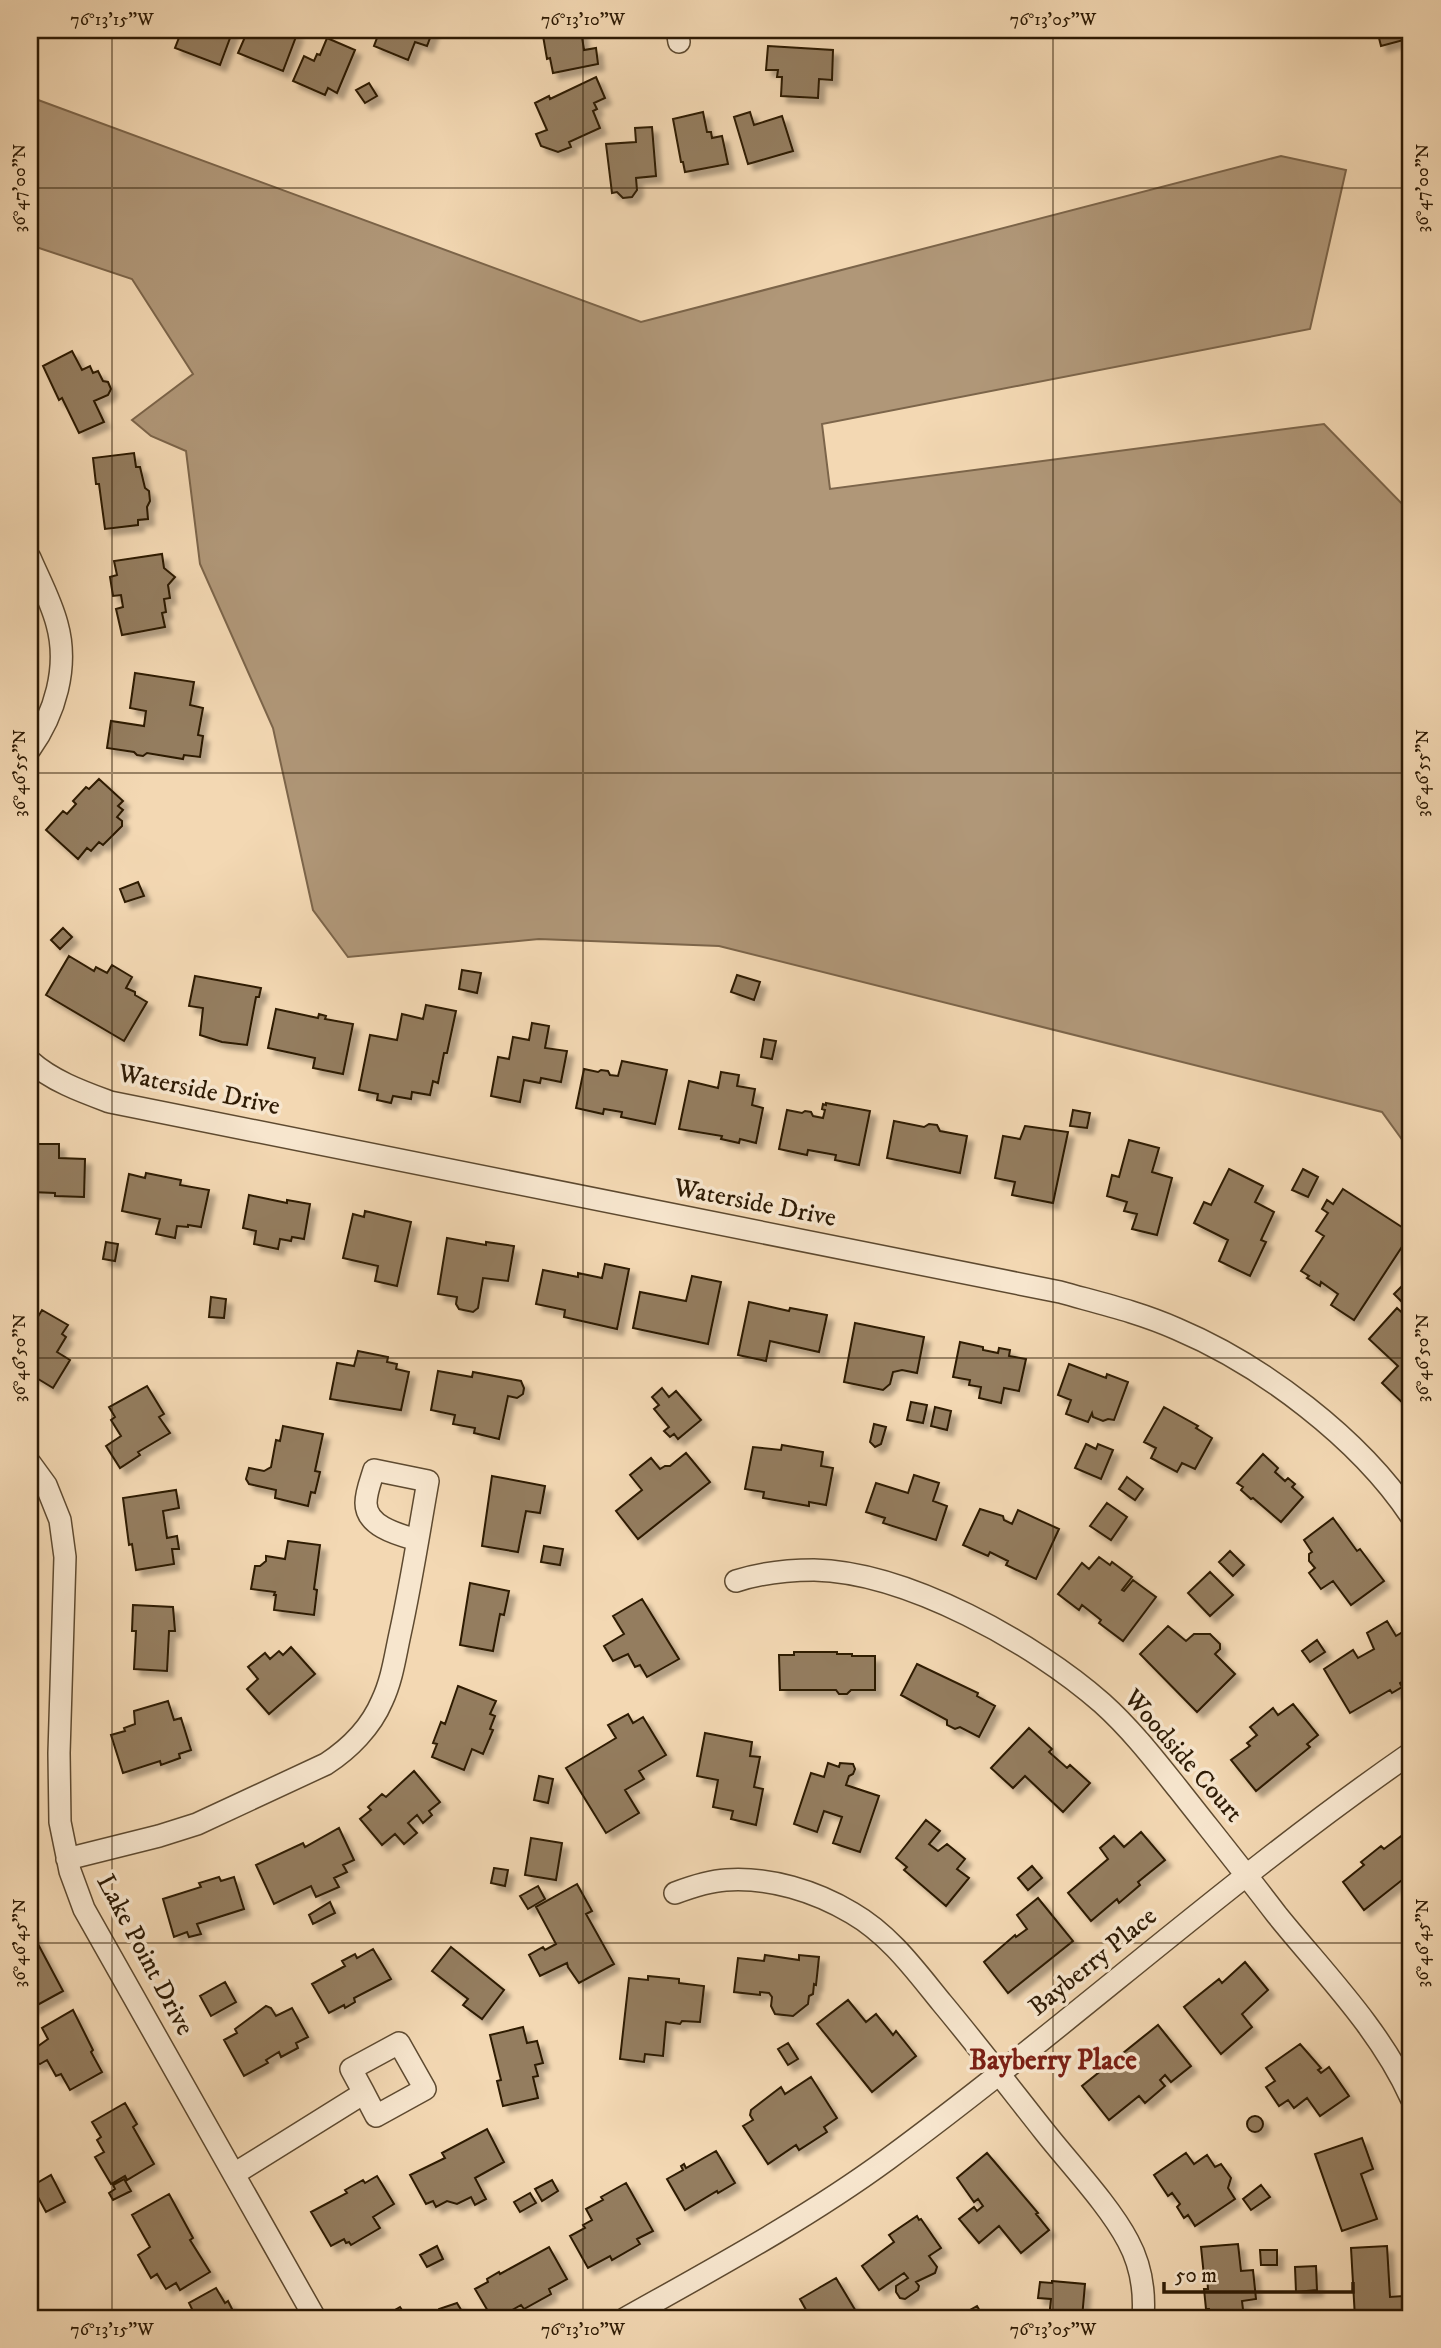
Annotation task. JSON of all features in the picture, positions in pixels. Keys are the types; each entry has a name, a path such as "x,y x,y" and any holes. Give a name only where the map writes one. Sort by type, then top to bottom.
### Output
{"street":[{"path":"30,558 53,610 61,650 57,699 40,736 30,749"},
{"name":"Waterside Drive","path":"30,1060 37,1067 77,1090 110,1101 1060,1292 1140,1314 1223,1351 1258,1372 1310,1410 1377,1474 1411,1516"},
{"name":"Lake Point Drive","path":"30,1462 46,1485 60,1520 65,1557 59,1753 60,1822 67,1858 84,1909 315,2318"},
{"path":"67,1858 197,1824 340,1755 369,1725 382,1703 391,1679 417,1540"},
{"name":"Woodside Court","path":"736,1581 761,1573 817,1570 865,1577 920,1595 971,1617 1017,1642 1102,1703 1141,1744 1381,2046 1411,2098"},
{"name":"Bayberry Place","path":"626,2318 783,2228 886,2161 1339,1802 1411,1753"},
{"path":"675,1893 725,1880 758,1880 789,1886 825,1898 855,1914 891,1942 999,2074 1128,2241 1142,2284 1143,2318"},
{"path":"234,2174 364,2093"}],"shaded area":[{"path":"30,97 641,322 1281,156 1346,170 1310,329 822,424 830,489 1324,424 1411,513 1411,1152 1382,1112 719,946 539,939 348,957 313,910 273,728 200,564 186,451 151,436 132,420 193,374 132,279 30,245"}],"building":[{"path":"182,30 233,30 220,65 175,48"},
{"path":"248,30 286,30 297,34 283,71 238,53"},
{"path":"380,30 433,30 427,46 415,42 408,60 374,46"},
{"path":"542,30 581,30 584,50 596,48 598,64 553,73 550,58 547,59"},
{"path":"1377,30 1411,30 1411,38 1381,46"},
{"path":"327,38 355,50 337,93 328,88 325,95 293,81 304,56 314,61 317,54 320,55"},
{"path":"768,46 833,50 832,80 819,79 818,98 781,96 782,77 777,77 778,70 766,70"},
{"path":"596,77 605,98 594,103 597,109 593,111 600,128 569,142 571,147 558,152 541,146 536,134 547,130 535,103 549,96 550,99"},
{"path":"369,83 377,96 365,103 356,90"},
{"path":"703,112 707,132 711,132 712,138 722,136 728,164 685,172 673,119"},
{"path":"750,112 754,125 782,116 793,151 748,164 734,117"},
{"path":"652,127 656,176 636,178 637,190 632,197 623,198 617,192 612,193 606,144 636,142 635,128"},
{"path":"72,351 82,370 90,366 93,373 98,371 111,389 108,395 94,401 104,422 79,433 43,366"},
{"path":"134,453 136,467 140,467 145,488 149,491 148,519 138,520 138,525 105,529 93,458"},
{"path":"162,554 164,568 175,577 168,585 170,598 164,599 166,612 162,613 165,627 122,635 116,609 123,607 121,595 113,596 110,577 117,575 114,561"},
{"path":"135,673 194,682 190,705 203,708 198,735 203,736 200,757 184,755 183,759 147,753 143,756 107,748 111,721 144,726 146,711 130,708"},
{"path":"99,779 123,801 118,806 123,810 117,817 122,821 122,826 103,845 99,842 91,851 87,848 78,859 46,830 63,811 67,814 76,804 73,801 86,787 89,789"},
{"path":"138,882 144,896 125,902 120,889"},
{"path":"63,928 72,937 60,949 51,940"},
{"path":"69,956 94,971 96,967 107,973 112,965 132,977 126,988 147,1002 124,1041 46,995"},
{"path":"462,970 481,973 477,993 459,989"},
{"path":"737,975 760,982 754,1000 731,992"},
{"path":"195,976 261,988 259,997 256,997 247,1045 222,1042 200,1035 203,1008 189,1006"},
{"path":"426,1005 456,1011 438,1083 433,1081 430,1095 412,1092 411,1099 393,1096 391,1103 377,1100 378,1094 359,1090 370,1035 397,1040 402,1014 423,1019"},
{"path":"276,1009 318,1018 319,1014 326,1016 325,1019 353,1024 343,1074 313,1068 315,1058 268,1048"},
{"path":"532,1023 549,1026 545,1048 567,1051 561,1082 541,1078 540,1083 524,1080 520,1102 491,1096 498,1057 509,1059 513,1037 529,1040"},
{"path":"764,1039 776,1041 772,1059 761,1057"},
{"path":"622,1061 667,1070 655,1124 621,1117 622,1112 604,1109 603,1114 576,1108 584,1069 608,1071 610,1075 618,1076"},
{"path":"721,1072 739,1075 737,1086 755,1089 752,1105 763,1108 756,1143 740,1139 739,1143 721,1139 722,1136 679,1129 689,1081 718,1088"},
{"path":"823,1104 870,1111 859,1165 835,1160 836,1155 808,1150 807,1155 779,1149 787,1110 811,1112 813,1116 823,1118"},
{"path":"1073,1110 1090,1113 1087,1128 1070,1126"},
{"path":"894,1121 924,1127 929,1124 937,1125 940,1131 967,1136 960,1173 887,1158"},
{"path":"1025,1126 1068,1132 1053,1203 1012,1195 1015,1182 995,1178 1003,1136 1020,1139"},
{"path":"1129,1140 1159,1148 1152,1172 1172,1178 1157,1235 1132,1229 1137,1214 1124,1211 1127,1202 1107,1196 1112,1175 1119,1177"},
{"path":"32,1144 59,1144 59,1158 85,1159 84,1197 31,1192"},
{"path":"1229,1169 1263,1186 1255,1202 1274,1212 1261,1240 1266,1242 1250,1276 1219,1261 1228,1240 1194,1223 1204,1202 1211,1205"},
{"path":"1303,1169 1318,1177 1308,1197 1292,1190"},
{"path":"146,1173 181,1180 180,1185 209,1190 201,1227 177,1226 175,1238 156,1234 160,1219 122,1211 129,1174 145,1178"},
{"path":"1343,1189 1411,1233 1354,1320 1331,1305 1338,1294 1321,1282 1320,1286 1307,1278 1309,1276 1301,1271 1324,1236 1316,1231 1328,1213 1322,1209 1327,1200 1333,1204"},
{"path":"249,1195 287,1203 287,1200 310,1204 304,1239 280,1239 278,1249 254,1244 256,1231 243,1228"},
{"path":"365,1211 411,1222 397,1286 375,1281 378,1266 343,1258 353,1214 364,1217"},
{"path":"447,1238 486,1245 486,1242 514,1246 508,1281 483,1278 478,1308 473,1312 459,1309 456,1304 457,1297 438,1294"},
{"path":"106,1242 118,1244 115,1261 103,1259"},
{"path":"605,1264 629,1269 617,1329 564,1317 565,1310 536,1304 543,1270 578,1277 578,1273 602,1278"},
{"path":"692,1276 721,1282 708,1344 633,1328 640,1292 686,1301"},
{"path":"1406,1282 1411,1288 1411,1299 1405,1305 1394,1294"},
{"path":"211,1297 226,1299 224,1318 209,1317"},
{"path":"749,1302 789,1311 790,1308 827,1315 819,1352 770,1341 766,1361 738,1355"},
{"path":"1397,1308 1411,1321 1411,1411 1382,1383 1398,1366 1369,1339"},
{"path":"42,1310 68,1325 62,1334 66,1337 57,1352 70,1360 53,1388 30,1374 30,1330"},
{"path":"855,1323 924,1337 917,1373 902,1370 893,1372 890,1384 883,1390 844,1382"},
{"path":"960,1342 998,1353 999,1348 1010,1350 1009,1356 1026,1359 1019,1391 1004,1388 1001,1403 979,1398 981,1387 969,1385 970,1380 953,1377"},
{"path":"358,1351 388,1357 387,1362 397,1364 396,1369 409,1372 401,1410 330,1399 337,1363 354,1366"},
{"path":"1069,1364 1106,1378 1107,1374 1128,1382 1114,1420 1103,1421 1093,1417 1092,1413 1088,1422 1066,1414 1071,1400 1058,1395"},
{"path":"438,1371 472,1377 473,1372 521,1381 523,1394 517,1398 508,1396 499,1439 474,1433 475,1428 453,1424 455,1415 431,1410"},
{"path":"147,1386 164,1414 159,1417 170,1433 138,1452 140,1455 120,1468 106,1446 121,1436 111,1420 115,1417 109,1407"},
{"path":"662,1388 669,1397 676,1391 701,1420 678,1439 674,1434 670,1437 664,1431 669,1427 654,1409 659,1405 652,1397"},
{"path":"911,1402 927,1405 923,1423 907,1420"},
{"path":"935,1407 951,1411 947,1430 931,1426"},
{"path":"1164,1407 1198,1426 1196,1428 1212,1438 1195,1469 1182,1463 1177,1472 1151,1458 1156,1448 1144,1442"},
{"path":"874,1424 886,1427 881,1444 875,1447 870,1442"},
{"path":"283,1426 323,1434 315,1471 320,1472 315,1493 311,1492 308,1506 275,1498 276,1490 249,1484 246,1479 249,1468 264,1471 271,1467 276,1440 280,1441"},
{"path":"1086,1444 1096,1449 1098,1444 1113,1450 1101,1479 1075,1468"},
{"path":"782,1445 823,1452 821,1466 833,1468 826,1505 809,1502 809,1506 763,1498 764,1492 745,1489 753,1447 781,1450"},
{"path":"686,1453 710,1482 638,1539 616,1511 642,1490 630,1475 651,1458 660,1469 670,1466"},
{"path":"1263,1454 1278,1468 1275,1472 1285,1481 1288,1478 1295,1484 1292,1487 1303,1497 1281,1522 1251,1499 1237,1483"},
{"path":"914,1475 939,1483 933,1501 947,1506 936,1540 883,1523 885,1518 866,1512 876,1483 908,1493"},
{"path":"492,1476 545,1486 540,1513 526,1511 518,1552 482,1546"},
{"path":"1127,1477 1143,1489 1135,1500 1119,1489"},
{"path":"176,1490 179,1508 163,1511 167,1538 177,1536 179,1549 172,1549 174,1564 136,1570 132,1544 129,1545 123,1498"},
{"path":"1107,1503 1127,1517 1111,1540 1090,1526"},
{"path":"980,1509 1003,1516 1004,1520 1012,1524 1018,1510 1059,1529 1036,1579 1006,1565 1008,1561 990,1552 988,1556 963,1545"},
{"path":"1333,1518 1357,1551 1360,1549 1384,1581 1351,1605 1333,1581 1321,1589 1309,1573 1315,1568 1309,1561 1309,1554 1312,1552 1304,1540"},
{"path":"288,1541 320,1545 314,1589 317,1590 314,1615 274,1610 275,1592 251,1589 255,1566 266,1561 266,1556 285,1559"},
{"path":"544,1546 563,1549 560,1565 541,1562"},
{"path":"1230,1551 1244,1565 1233,1576 1219,1562"},
{"path":"1099,1557 1110,1565 1112,1562 1132,1577 1122,1590 1133,1580 1156,1597 1123,1641 1099,1623 1101,1620 1082,1605 1079,1610 1058,1594 1082,1563 1089,1569"},
{"path":"1210,1572 1233,1595 1210,1616 1188,1593"},
{"path":"470,1583 509,1591 504,1615 500,1614 493,1651 460,1645"},
{"path":"642,1599 679,1659 647,1677 640,1665 635,1667 628,1654 613,1661 604,1646 624,1634 613,1616"},
{"path":"133,1605 173,1607 175,1631 169,1631 167,1671 134,1669 136,1631 132,1631"},
{"path":"1387,1621 1396,1636 1406,1630 1411,1640 1411,1676 1400,1683 1402,1687 1392,1693 1390,1690 1350,1713 1324,1669 1353,1650 1358,1658 1374,1649 1367,1633"},
{"path":"1168,1626 1186,1641 1194,1634 1210,1634 1220,1644 1220,1649 1215,1654 1235,1674 1197,1712 1140,1654"},
{"path":"1317,1640 1325,1652 1310,1662 1302,1651"},
{"path":"291,1647 315,1674 269,1714 247,1689 258,1679 248,1667 265,1653 270,1659 279,1651 283,1655"},
{"path":"794,1652 837,1652 852,1656 875,1656 875,1690 851,1690 847,1694 839,1694 836,1690 780,1690 779,1655 794,1655"},
{"path":"917,1664 978,1693 977,1696 995,1706 979,1737 960,1727 955,1729 947,1725 947,1720 901,1695"},
{"path":"458,1686 496,1701 490,1714 495,1716 490,1729 493,1730 483,1754 472,1749 464,1770 432,1757 437,1744 433,1743 441,1722 445,1724"},
{"path":"168,1701 174,1720 181,1718 191,1750 179,1754 180,1758 161,1765 160,1761 123,1773 111,1735 125,1731 124,1728 135,1724 134,1711"},
{"path":"1293,1704 1318,1735 1307,1744 1310,1747 1256,1791 1231,1760 1250,1746 1247,1743 1257,1735 1250,1727 1273,1708 1278,1715"},
{"path":"628,1714 633,1723 643,1717 666,1755 639,1771 644,1779 625,1790 639,1813 606,1833 566,1768 616,1738 608,1725"},
{"path":"1029,1728 1052,1749 1049,1752 1067,1768 1070,1765 1090,1783 1063,1812 1025,1776 1013,1788 991,1768"},
{"path":"705,1733 752,1742 750,1756 760,1757 754,1787 763,1789 756,1825 731,1819 733,1811 713,1807 718,1780 697,1776"},
{"path":"828,1763 839,1767 840,1763 853,1764 855,1769 846,1785 879,1796 860,1852 833,1843 842,1817 824,1811 817,1832 794,1824 811,1773 824,1777"},
{"path":"414,1771 440,1802 429,1811 432,1815 423,1823 417,1815 408,1823 417,1833 404,1844 395,1834 382,1845 360,1819 371,1810 368,1807 382,1794 386,1797"},
{"path":"539,1776 553,1779 548,1803 534,1800"},
{"path":"926,1820 940,1831 929,1844 938,1851 947,1844 965,1859 957,1869 969,1878 946,1906 904,1870 907,1867 896,1858"},
{"path":"339,1828 354,1860 343,1865 347,1872 334,1878 339,1887 316,1897 311,1886 274,1904 256,1865 303,1843 305,1847"},
{"path":"1141,1832 1165,1860 1138,1882 1140,1885 1119,1903 1117,1899 1091,1921 1068,1893 1108,1859 1100,1848 1114,1836 1124,1847"},
{"path":"1404,1834 1411,1843 1411,1879 1408,1882 1402,1880 1364,1910 1343,1882 1364,1865 1361,1862 1381,1846 1384,1849"},
{"path":"531,1838 562,1843 556,1880 525,1875"},
{"path":"1032,1866 1042,1878 1028,1890 1018,1878"},
{"path":"494,1868 508,1870 505,1886 491,1883"},
{"path":"219,1877 221,1881 234,1877 244,1909 197,1924 201,1934 189,1937 187,1932 174,1937 163,1899 201,1887 199,1883"},
{"path":"577,1884 592,1911 586,1914 614,1964 579,1983 567,1963 540,1976 529,1955 543,1947 545,1950 556,1944 536,1907"},
{"path":"538,1886 545,1899 528,1909 520,1896"},
{"path":"1038,1898 1073,1941 1008,1993 984,1962 1015,1935 1016,1937 1027,1929 1017,1915"},
{"path":"330,1902 335,1913 313,1924 309,1915"},
{"path":"30,1929 63,1991 30,2009"},
{"path":"451,1947 504,1990 482,2019 463,2005 468,1999 432,1971"},
{"path":"373,1949 391,1979 354,1998 355,2002 345,2008 344,2005 329,2013 312,1984 345,1966 342,1961 355,1954 357,1958"},
{"path":"765,1955 799,1960 799,1955 819,1957 813,1994 809,1996 808,2004 793,2016 775,2014 769,1993 760,1992 760,1995 734,1992 738,1958 764,1961"},
{"path":"1245,1962 1268,1990 1242,2014 1252,2027 1221,2054 1184,2007 1219,1979 1222,1983"},
{"path":"648,1976 679,1979 679,1983 704,1986 700,2022 666,2022 663,2056 645,2054 644,2062 620,2059 629,1978 648,1980"},
{"path":"225,1982 236,2002 211,2016 200,1996"},
{"path":"848,2000 866,2022 876,2014 893,2035 896,2031 916,2056 872,2092 817,2024"},
{"path":"266,2006 271,2008 276,2016 292,2008 308,2037 296,2043 298,2048 281,2057 279,2052 266,2060 268,2063 244,2076 224,2040 237,2033 235,2029"},
{"path":"73,2010 102,2072 70,2090 61,2074 56,2076 47,2060 40,2064 32,2062 30,2052 48,2039 42,2028"},
{"path":"1158,2025 1191,2066 1171,2082 1165,2075 1160,2080 1165,2086 1145,2103 1139,2096 1109,2120 1082,2086"},
{"path":"523,2027 527,2043 537,2041 543,2063 535,2065 538,2076 533,2077 538,2098 503,2106 497,2081 501,2080 490,2035"},
{"path":"788,2043 798,2059 788,2065 778,2049"},
{"path":"1300,2044 1321,2068 1318,2070 1321,2073 1329,2067 1349,2096 1320,2116 1307,2098 1294,2108 1288,2100 1279,2106 1266,2087 1275,2081 1266,2068"},
{"path":"811,2077 837,2118 824,2127 827,2132 799,2150 796,2145 768,2164 743,2126 753,2120 751,2110 781,2087 785,2094"},
{"path":"125,2103 137,2124 133,2127 154,2164 127,2180 125,2176 111,2184 95,2157 104,2152 97,2140 101,2137 92,2122"},
{"path":"1252,2116 1258,2116 1263,2124 1261,2130 1252,2132 1247,2127 1247,2121"},
{"path":"487,2129 504,2162 475,2178 486,2199 475,2205 471,2197 457,2204 447,2201 436,2207 433,2201 426,2204 410,2175 445,2158 442,2153"},
{"path":"1362,2138 1373,2169 1361,2174 1377,2219 1342,2231 1315,2154"},
{"path":"716,2151 735,2183 685,2210 667,2179 683,2170 681,2166 684,2164 686,2168"},
{"path":"987,2153 1049,2230 1021,2253 999,2226 979,2243 959,2219 974,2207 977,2211 983,2206 978,2199 974,2202 957,2178"},
{"path":"1186,2153 1194,2164 1207,2155 1215,2167 1221,2164 1231,2178 1228,2188 1235,2199 1195,2226 1188,2215 1184,2218 1177,2207 1180,2204 1172,2193 1168,2196 1154,2175"},
{"path":"51,2175 65,2202 46,2212 32,2186"},
{"path":"377,2176 394,2204 373,2217 380,2228 351,2245 344,2239 331,2246 311,2212 347,2193 345,2190 363,2180 365,2183"},
{"path":"124,2179 131,2191 113,2200 109,2193 115,2189 113,2185"},
{"path":"552,2180 558,2191 542,2201 535,2189"},
{"path":"626,2183 653,2231 637,2239 640,2244 612,2260 610,2256 588,2268 570,2236 585,2228 583,2225 592,2220 586,2209"},
{"path":"1261,2185 1270,2197 1251,2210 1243,2199"},
{"path":"530,2193 536,2203 520,2212 514,2202"},
{"path":"169,2194 193,2238 190,2240 210,2272 180,2290 176,2283 166,2289 157,2274 151,2278 138,2255 150,2247 132,2215"},
{"path":"917,2216 941,2248 929,2256 937,2267 935,2273 916,2282 918,2290 905,2299 900,2298 896,2292 896,2286 908,2278 904,2273 879,2290 862,2266 894,2242 889,2235"},
{"path":"1238,2244 1241,2271 1253,2270 1256,2299 1242,2301 1244,2318 1210,2318 1209,2309 1206,2309 1204,2289 1208,2289 1207,2276 1204,2276 1201,2247"},
{"path":"437,2246 443,2259 427,2267 420,2255"},
{"path":"1387,2246 1390,2297 1403,2296 1404,2318 1355,2318 1351,2248"},
{"path":"549,2247 567,2279 549,2289 551,2294 524,2309 521,2305 498,2318 492,2318 475,2289 499,2272 500,2274"},
{"path":"1260,2250 1277,2250 1277,2265 1261,2265"},
{"path":"1316,2266 1317,2290 1296,2292 1295,2267"},
{"path":"836,2278 860,2318 808,2318 810,2317 800,2299"},
{"path":"1040,2282 1085,2284 1082,2318 1049,2318 1051,2299 1038,2298"},
{"path":"216,2288 225,2303 228,2301 233,2318 177,2318 192,2309 189,2303"},
{"path":"457,2303 466,2318 427,2318 439,2309"},
{"path":"977,2306 984,2318 965,2318 963,2314"},
{"path":"400,2307 407,2318 381,2318"}],"district":[{"name":"Bayberry Place","path":"1053,2060"}]}
